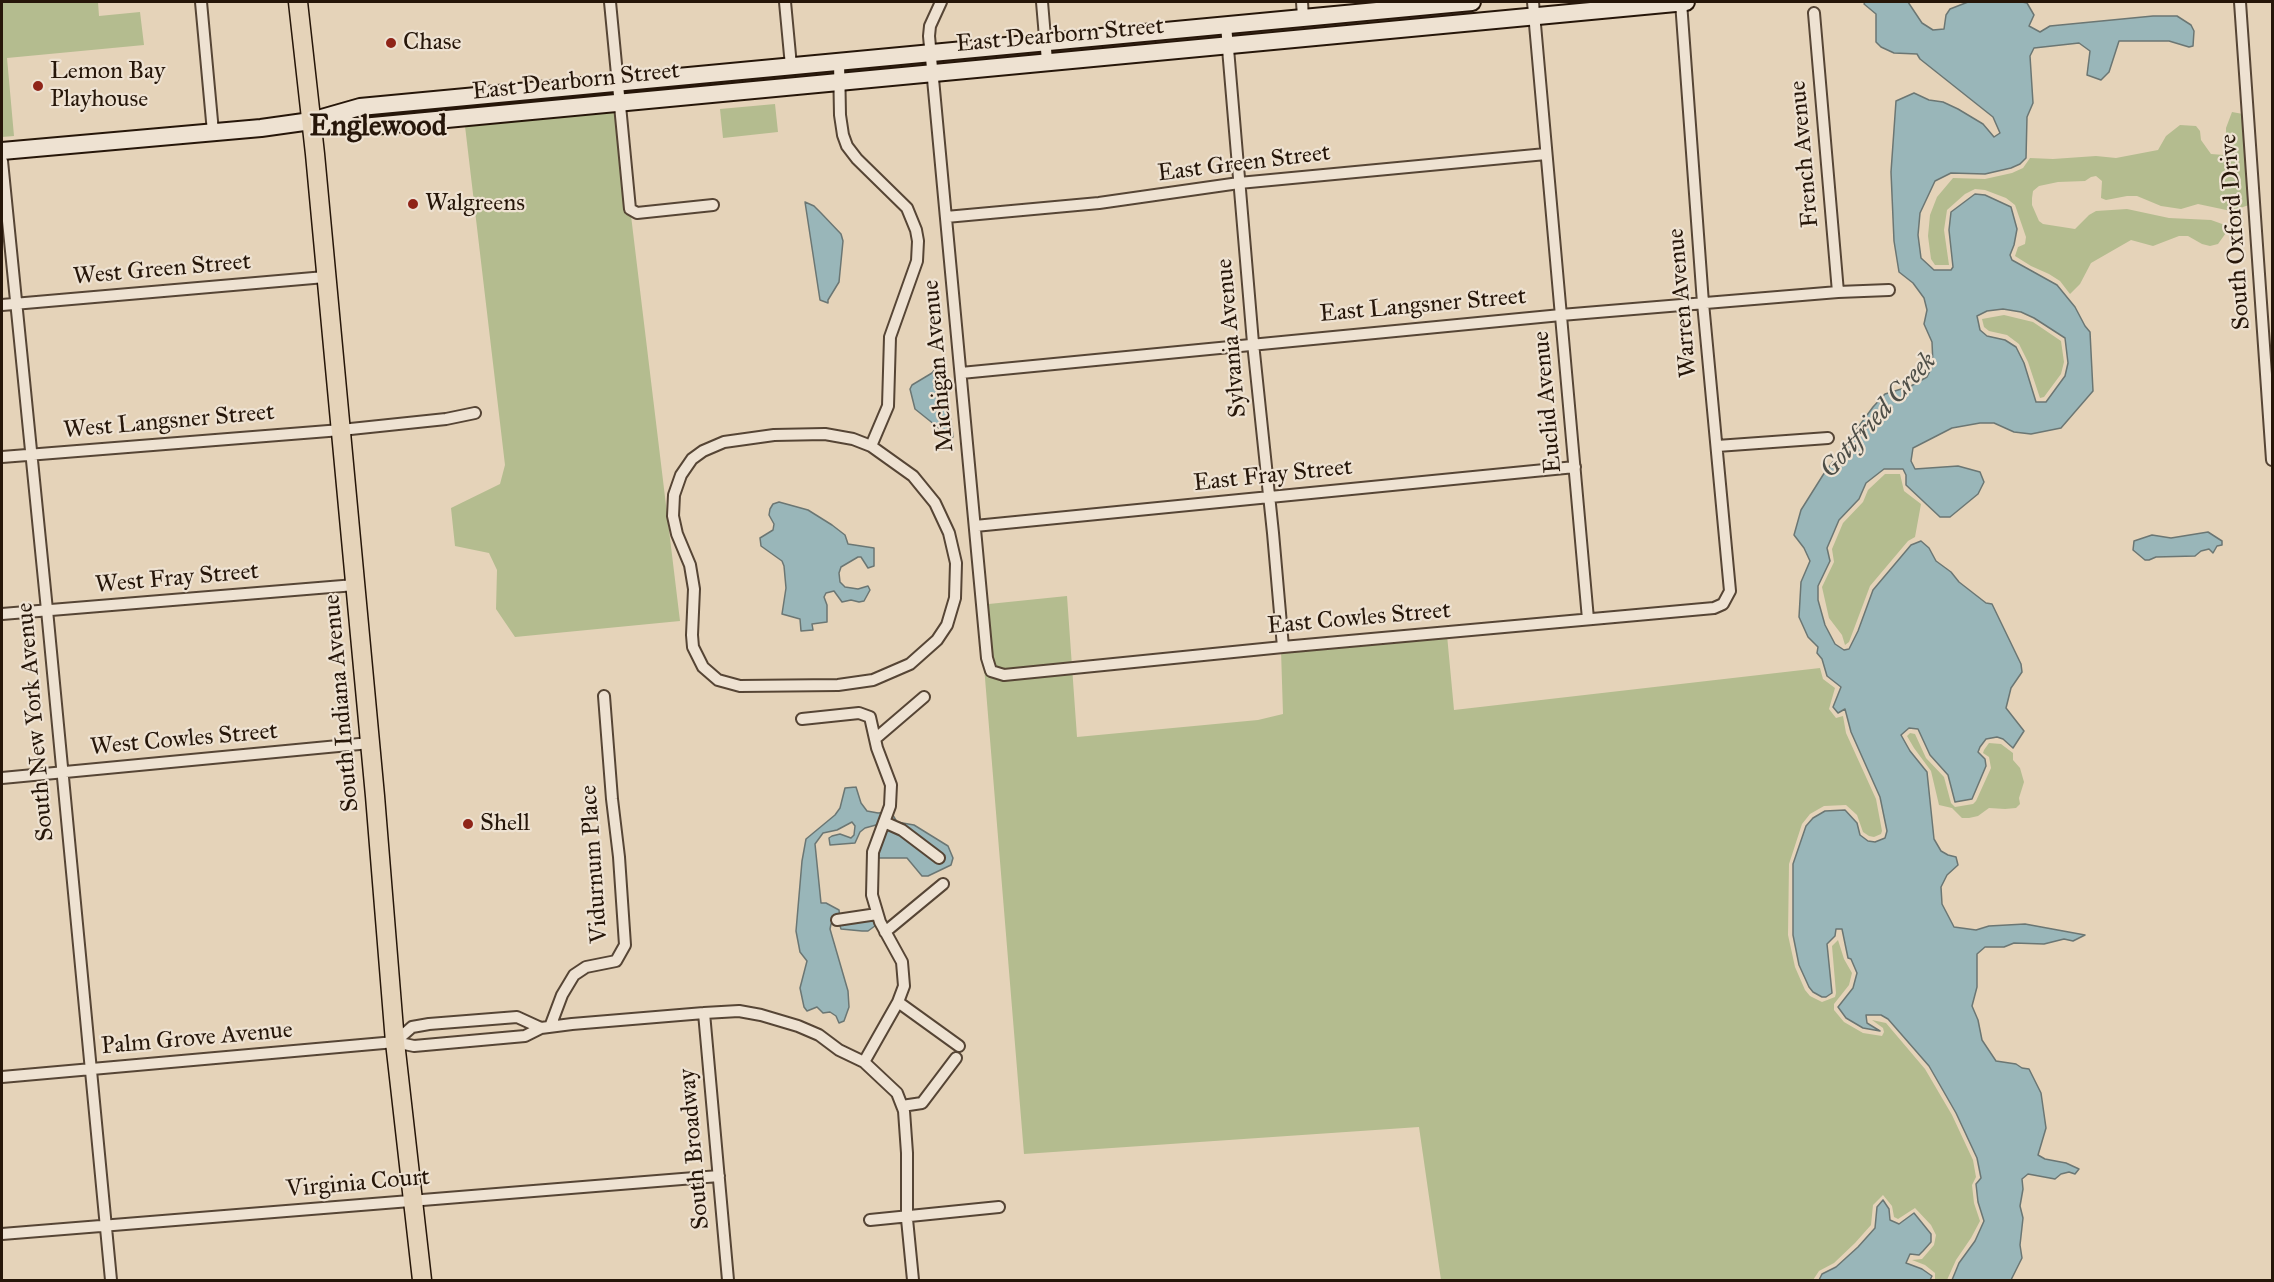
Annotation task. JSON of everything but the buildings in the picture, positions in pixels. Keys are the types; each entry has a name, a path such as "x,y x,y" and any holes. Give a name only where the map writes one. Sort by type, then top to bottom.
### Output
{"main road":[{"name":"South Indiana Avenue","path":"298,2 341,430 388,937 395,1042 422,1281"},
{"name":"East Dearborn Street","path":"311,121 360,107 1226,25 1303,9 1472,2"},
{"name":"East Dearborn Street","path":"311,121 362,127 1416,27 1533,8 1686,2"},
{"path":"2,151 311,121"}],"street":[{"path":"201,2 213,132"},
{"path":"610,2 630,210 637,213 713,205"},
{"path":"785,2 791,66"},
{"name":"Michigan Avenue","path":"941,2 930,26 931,53 987,658 988,666 995,674"},
{"path":"1042,2 1047,61"},
{"name":"Warren Avenue","path":"1681,2 1703,303 1730,591 1726,601"},
{"name":"South Oxford Drive","path":"2241,2 2272,460"},
{"path":"1414,4 1416,27"},
{"name":"Euclid Avenue","path":"1533,8 1588,619"},
{"name":"French Avenue","path":"1814,13 1838,292"},
{"name":"Sylvania Avenue","path":"1226,25 1282,647"},
{"path":"838,61 843,135 857,159 904,203 911,214 918,241 917,261 890,337 888,406 871,446"},
{"name":"East Green Street","path":"946,217 1131,200 1239,183 1546,154"},
{"name":"South New York Avenue","path":"2,161 111,1281"},
{"name":"West Green Street","path":"2,305 325,277"},
{"name":"East Langsner Street","path":"961,373 1561,315 1838,292 1889,290"},
{"path":"341,430 446,419 475,413"},
{"name":"West Langsner Street","path":"2,457 341,430"},
{"path":"825,434 853,439 871,446 897,463 924,489 935,503 949,533 956,563 956,587 951,615 943,632 925,653 910,664 887,676 861,683 740,686 718,680 703,667 693,647 694,589 690,565 674,525 674,495 681,475 688,465 710,447 741,438 825,434"},
{"path":"1717,446 1828,438"},
{"name":"East Fray Street","path":"975,526 1575,467"},
{"name":"West Fray Street","path":"2,614 355,585"},
{"name":"East Cowles Street","path":"995,674 1011,675 1282,647 1714,608 1726,601"},
{"name":"Vidurnum Place","path":"546,1027 574,975 586,967 614,962 625,945 604,696"},
{"path":"875,739 924,698"},
{"path":"801,719 859,713 870,717 891,785 890,806 877,838 872,862 873,895 877,914 902,962 904,986 898,1002 864,1062"},
{"name":"West Cowles Street","path":"2,778 370,743"},
{"path":"884,822 902,830 939,858"},
{"path":"885,932 943,884"},
{"path":"837,920 877,914"},
{"path":"898,1002 959,1046"},
{"path":"395,1042 412,1027 429,1024 517,1017 546,1027 739,1011 798,1026 819,1035 839,1050 864,1062 893,1087 902,1106 907,1153 907,1216 913,1281"},
{"name":"South Broadway","path":"704,1013 728,1281"},
{"name":"Palm Grove Avenue","path":"2,1077 395,1042 414,1046 525,1036 546,1027"},
{"path":"902,1106 922,1103 956,1058"},
{"name":"Virginia Court","path":"2,1234 719,1176"},
{"path":"870,1220 999,1207"}],"green space":[{"path":"2,2 98,2 99,16 140,12 144,45 7,58 14,136 2,137"},
{"path":"775,104 778,132 723,138 720,109"},
{"path":"618,108 680,621 515,637 496,609 497,570 489,553 455,546 451,508 500,484 505,465 465,126"},
{"path":"2232,112 2243,114 2248,119 2249,205 2231,211 2198,204 2181,209 2161,206 2137,196 2106,200 2101,198 2102,181 2096,176 2085,181 2058,182 2039,186 2033,191 2032,198 2032,205 2039,221 2043,224 2075,229 2096,211 2127,209 2169,218 2211,220 2225,225 2228,230 2218,244 2210,246 2202,244 2188,236 2179,236 2153,246 2131,240 2091,263 2080,284 2070,294 2060,281 2015,256 2018,247 2025,244 2026,237 2015,205 2006,198 1985,190 1975,189 1965,194 1947,210 1944,230 1949,265 1935,265 1931,259 1928,236 1930,215 1937,197 1953,178 1985,179 2012,173 2023,168 2030,158 2096,156 2116,158 2158,150 2166,136 2180,125 2196,126 2200,131 2201,140 2211,154 2224,155 2226,128"},
{"path":"2004,315 2033,322 2061,341 2064,362 2061,374 2044,397 2040,398 2028,362 2019,344 2007,335 1989,331 1984,327 1982,319"},
{"path":"1885,474 1900,474 1904,491 1921,504 1915,537 1908,541 1870,586 1849,642 1845,645 1842,635 1829,618 1822,587 1834,562 1832,549 1843,523 1863,502 1868,490"},
{"path":"1067,596 1077,737 1258,720 1283,714 1281,650 1447,635 1454,710 1820,668 1823,679 1835,688 1829,709 1836,718 1843,716 1846,733 1876,799 1882,831 1874,837 1863,832 1857,815 1846,805 1824,806 1810,814 1802,824 1789,864 1788,935 1795,967 1805,990 1810,996 1822,1002 1835,997 1832,946 1838,940 1844,959 1852,973 1849,985 1834,1004 1834,1010 1844,1022 1863,1033 1882,1036 1883,1028 1872,1020 1886,1023 1925,1069 1952,1115 1973,1160 1976,1177 1972,1185 1974,1203 1980,1221 1956,1260 1947,1280 1935,1280 1935,1273 1925,1265 1912,1260 1922,1259 1934,1245 1936,1235 1931,1225 1915,1208 1898,1219 1894,1217 1892,1206 1883,1195 1873,1205 1871,1225 1834,1263 1819,1271 1813,1280 1441,1280 1419,1127 1024,1154 979,605"},
{"path":"1910,733 1915,734 1926,758 1944,777 1951,803 1955,807 1973,804 1976,801 1991,768 1989,757 1983,753 1984,750 1989,743 2001,744 2013,753 2013,760 2020,768 2024,782 2019,798 2020,804 2016,808 1989,808 1978,816 1969,818 1962,818 1952,808 1939,805 1931,771 1907,736"}],"water":[{"name":"Gottfried Creek","path":"1865,2 1908,2 1922,23 1933,30 1944,29 1946,15 1950,9 1968,2 2022,2 2027,3 2034,15 2029,26 2040,32 2050,26 2153,16 2177,16 2191,25 2194,31 2193,46 2189,47 2169,41 2119,41 2109,72 2101,80 2087,75 2090,51 2079,43 2034,48 2030,56 2033,103 2027,117 2026,158 2011,168 1985,174 1951,173 1935,181 1920,213 1918,235 1921,258 1934,270 1951,270 1953,267 1949,230 1951,212 1975,194 1985,195 2011,207 2017,229 2010,255 2012,260 2057,285 2075,307 2090,332 2093,391 2061,428 2031,434 2014,432 1994,423 1980,423 1952,428 1913,448 1911,461 1915,469 1958,466 1980,472 1984,482 1978,494 1950,517 1940,517 1906,485 1906,475 1903,469 1884,469 1866,483 1859,499 1839,520 1827,548 1830,561 1818,586 1818,600 1825,625 1835,644 1844,650 1849,649 1873,590 1911,545 1921,541 1929,548 1936,561 1951,572 1959,582 1986,603 1992,604 2021,664 2022,672 2011,688 2006,708 2024,731 2013,748 1997,737 1986,739 1978,752 1985,759 1986,766 1972,799 1955,802 1948,775 1930,755 1918,729 1909,728 1901,735 1910,751 1927,772 1934,839 1941,851 1956,857 1958,865 1947,875 1941,887 1942,904 1954,927 1976,930 1989,926 2025,924 2085,935 2073,941 2064,939 2044,944 2014,943 2004,947 1985,947 1977,954 1977,987 1972,1006 1978,1020 1982,1040 1996,1061 2029,1069 2041,1093 2046,1128 2038,1155 2079,1169 2075,1174 2069,1172 2061,1174 2055,1179 2028,1174 2022,1179 2020,1206 2023,1218 2020,1245 2022,1258 2011,1280 1952,1280 1959,1263 1975,1241 1984,1221 1978,1202 1976,1184 1981,1178 1977,1158 1956,1113 1929,1066 1888,1019 1881,1015 1866,1015 1867,1023 1880,1031 1863,1028 1846,1018 1838,1007 1853,988 1857,973 1851,959 1848,958 1842,929 1836,929 1835,936 1827,944 1832,993 1826,997 1813,992 1809,987 1799,965 1793,935 1793,864 1806,826 1813,818 1825,811 1845,810 1857,823 1860,835 1868,841 1875,842 1885,838 1887,831 1880,797 1851,732 1845,709 1838,713 1833,707 1841,687 1827,676 1822,659 1817,653 1818,647 1808,637 1799,617 1801,582 1810,561 1794,535 1801,510 1823,475 1873,407 1885,394 1911,386 1927,377 1933,365 1932,342 1924,324 1927,310 1924,298 1913,283 1899,272 1894,241 1891,172 1896,101 1914,93 1958,109 1983,124 1994,137 2000,133 1993,117 1920,59 1917,54 1894,53 1881,47 1876,42 1876,14 1864,4","holes":["2003,309 2021,312 2065,338 2068,363 2065,376 2046,402 2036,402 2024,363 2016,347 2005,340 1987,336 1980,330 1977,316 1987,311"]},
{"path":"805,202 814,206 821,213 841,234 843,241 839,282 828,303 820,300"},
{"path":"936,368 943,369 953,436 951,442 947,441 945,433 915,409 910,389 912,385"},
{"path":"779,502 808,510 845,535 848,544 874,548 874,566 868,568 861,557 858,557 841,567 839,573 840,582 845,587 858,589 868,586 870,590 864,601 842,602 834,591 826,593 824,597 827,605 827,622 812,624 813,630 801,631 800,619 782,614 786,588 784,566 782,561 761,546 760,538 773,530 774,524 769,515 770,509 773,504"},
{"path":"2208,532 2222,541 2222,545 2217,546 2213,553 2209,549 2195,556 2156,557 2145,560 2133,550 2134,541 2152,535 2171,538"},
{"path":"856,787 861,803 867,811 891,812 897,822 914,825 948,846 953,858 951,865 928,876 922,876 907,858 875,858 880,829 876,825 860,832 855,843 830,845 829,838 832,836 840,834 851,838 854,835 855,826 852,822 837,830 823,833 815,844 821,903 826,903 839,910 840,918 873,913 879,923 868,931 841,929 834,921 831,924 830,929 848,991 849,1007 844,1021 839,1023 836,1016 830,1012 823,1013 817,1007 807,1011 804,1007 800,988 807,961 800,952 796,931 806,839 835,815 840,808 845,788"},
{"path":"1883,1200 1889,1209 1890,1220 1899,1224 1914,1213 1931,1234 1931,1242 1919,1255 1910,1254 1906,1263 1932,1276 1930,1280 1819,1280 1822,1274 1836,1267 1858,1247 1875,1228 1877,1207"}],"place":[{"name":"Chase","path":"391,43"},
{"name":"Lemon Bay Playhouse","path":"38,86"},
{"name":"Walgreens","path":"413,204"},
{"name":"Shell","path":"468,824"}],"district":[{"name":"Englewood","path":"378,128"}]}
